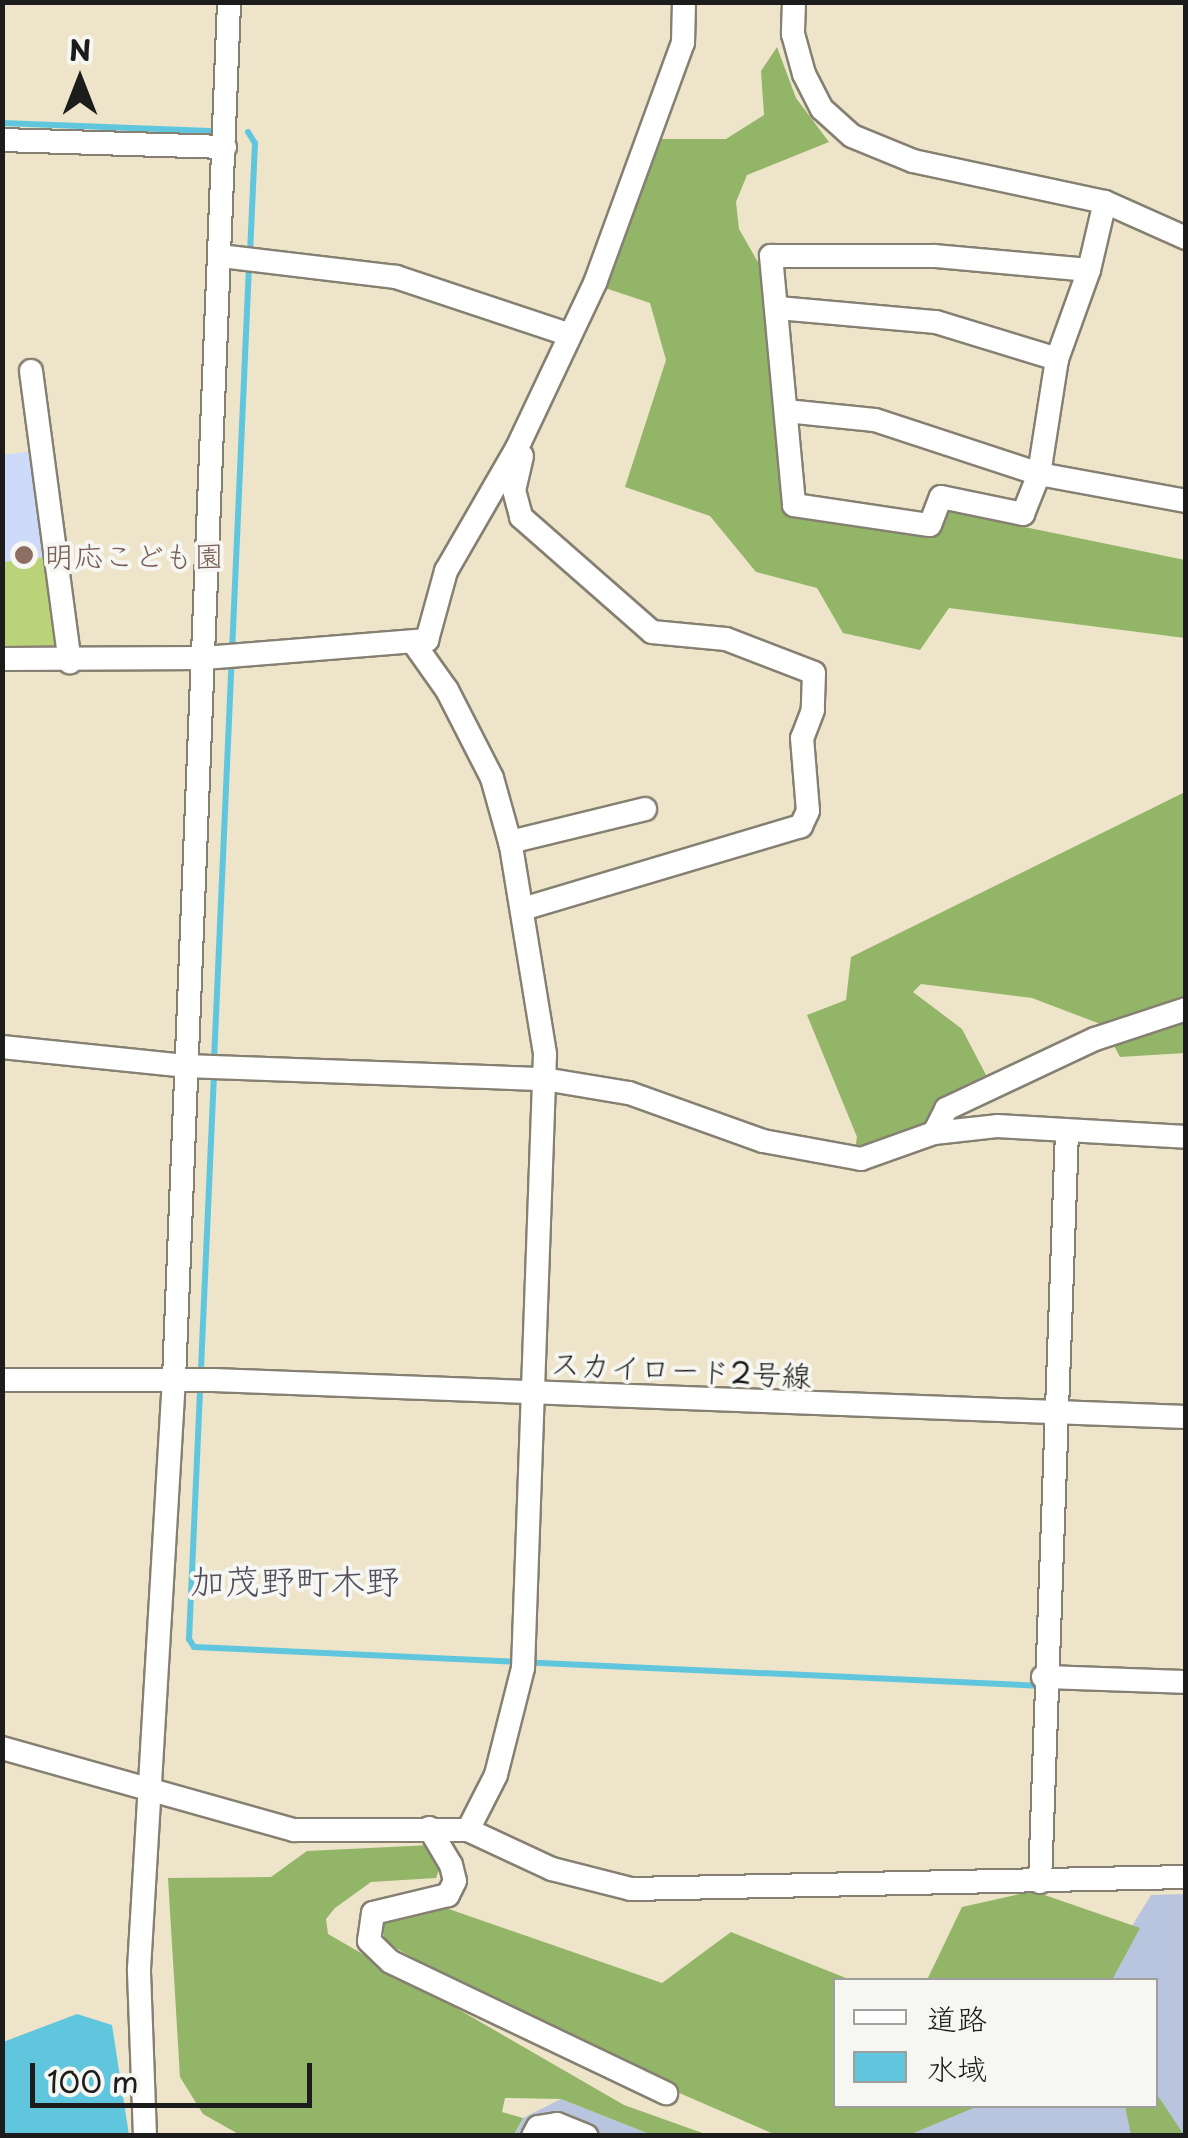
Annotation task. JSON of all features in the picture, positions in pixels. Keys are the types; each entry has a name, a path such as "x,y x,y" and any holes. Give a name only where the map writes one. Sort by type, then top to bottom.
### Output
{"street":[{"path":"145,2136 138,2016 152,1789 193,1379 223,657 220,256 229,2"},
{"path":"2,659 70,662 223,657 415,646 427,640 446,571 518,448 570,335 683,43 684,2"},
{"path":"794,2 793,34 804,74 822,109 852,136 914,161 1105,202 1186,238"},
{"path":"2,140 225,147"},
{"path":"1089,270 934,256 770,256 794,505 930,525 941,496 1023,514 1038,474 1057,359 1089,270 1105,202"},
{"path":"220,256 396,278 570,335"},
{"path":"778,308 936,322 1057,359"},
{"path":"31,371 70,662"},
{"path":"786,411 875,420 1038,474 1186,501"},
{"path":"518,448 522,457 513,505 520,517 652,632 726,639 814,674 813,710 802,738 808,811 801,826 523,910"},
{"path":"415,646 471,734 510,842 523,910 544,1079 524,1664 496,1774 468,1830"},
{"path":"510,842 645,809"},
{"path":"934,1133 946,1110 1095,1038 1186,1010"},
{"path":"2,1048 204,1067 544,1079 629,1093 698,1122 824,1154 861,1158 934,1133 996,1126 1186,1138"},
{"path":"1040,1882 1052,1416 1067,1133"},
{"name":"スカイロード2号線","path":"2,1380 193,1379 1052,1416 1186,1417"},
{"path":"1043,1683 1186,1682"},
{"path":"2,1748 294,1830 468,1830 552,1868 631,1889 1186,1877"},
{"path":"429,1828 456,1880 448,1895 373,1912 370,1941 391,1962 666,2093"},
{"path":"533,2136 538,2126 558,2124 588,2136"}],"shaded area":[{"name":"明応こども園","path":"34,451 59,657 3,655 3,455"},
{"path":"1185,1894 1185,2135 792,2136 840,2108 1158,2108 1158,1978 1100,1978 1151,1895"},
{"path":"561,2099 652,2135 514,2136 523,2118"}],"green space":[{"path":"777,47 796,98 829,142 747,175 736,202 739,229 767,278 785,515 933,535 946,511 1185,560 1185,638 949,608 920,650 843,633 817,588 756,572 710,516 625,487 666,360 650,303 599,286 648,139 726,139 764,115 761,71"},
{"path":"46,557 55,653 3,651 3,562"},
{"path":"1185,792 1185,1053 1120,1057 1103,1025 1032,998 921,984 913,992 962,1029 986,1075 936,1102 929,1127 855,1150 857,1137 807,1015 846,1000 851,957"},
{"path":"431,1845 441,1865 436,1878 371,1882 335,1908 326,1919 328,1934 624,2105 708,2135 652,2135 561,2099 505,2098 502,2112 523,2118 514,2135 240,2135 203,2114 180,2077 168,1878 271,1877 307,1851"},
{"path":"1033,1891 1140,1928 1113,1978 928,1978 962,1907"},
{"path":"443,1907 662,1983 731,1932 846,1978 833,1978 833,2108 973,2108 909,2135 776,2135 548,2036 384,1941 384,1913"},
{"path":"1158,2096 1184,2135 1131,2135 1125,2108 1158,2108"}],"water":[{"path":"77,2014 112,2025 129,2135 3,2135 3,2042"}],"waterway":[{"path":"2,123 210,131"},
{"path":"248,132 255,143 250,252"},
{"path":"214,1061 249,265"},
{"path":"214,1074 189,1639 194,1647 1044,1686"}],"place":[{"name":"明応こども園","path":"24,555"}],"district":[{"name":"加茂野町木野","path":"295,1580"}]}
